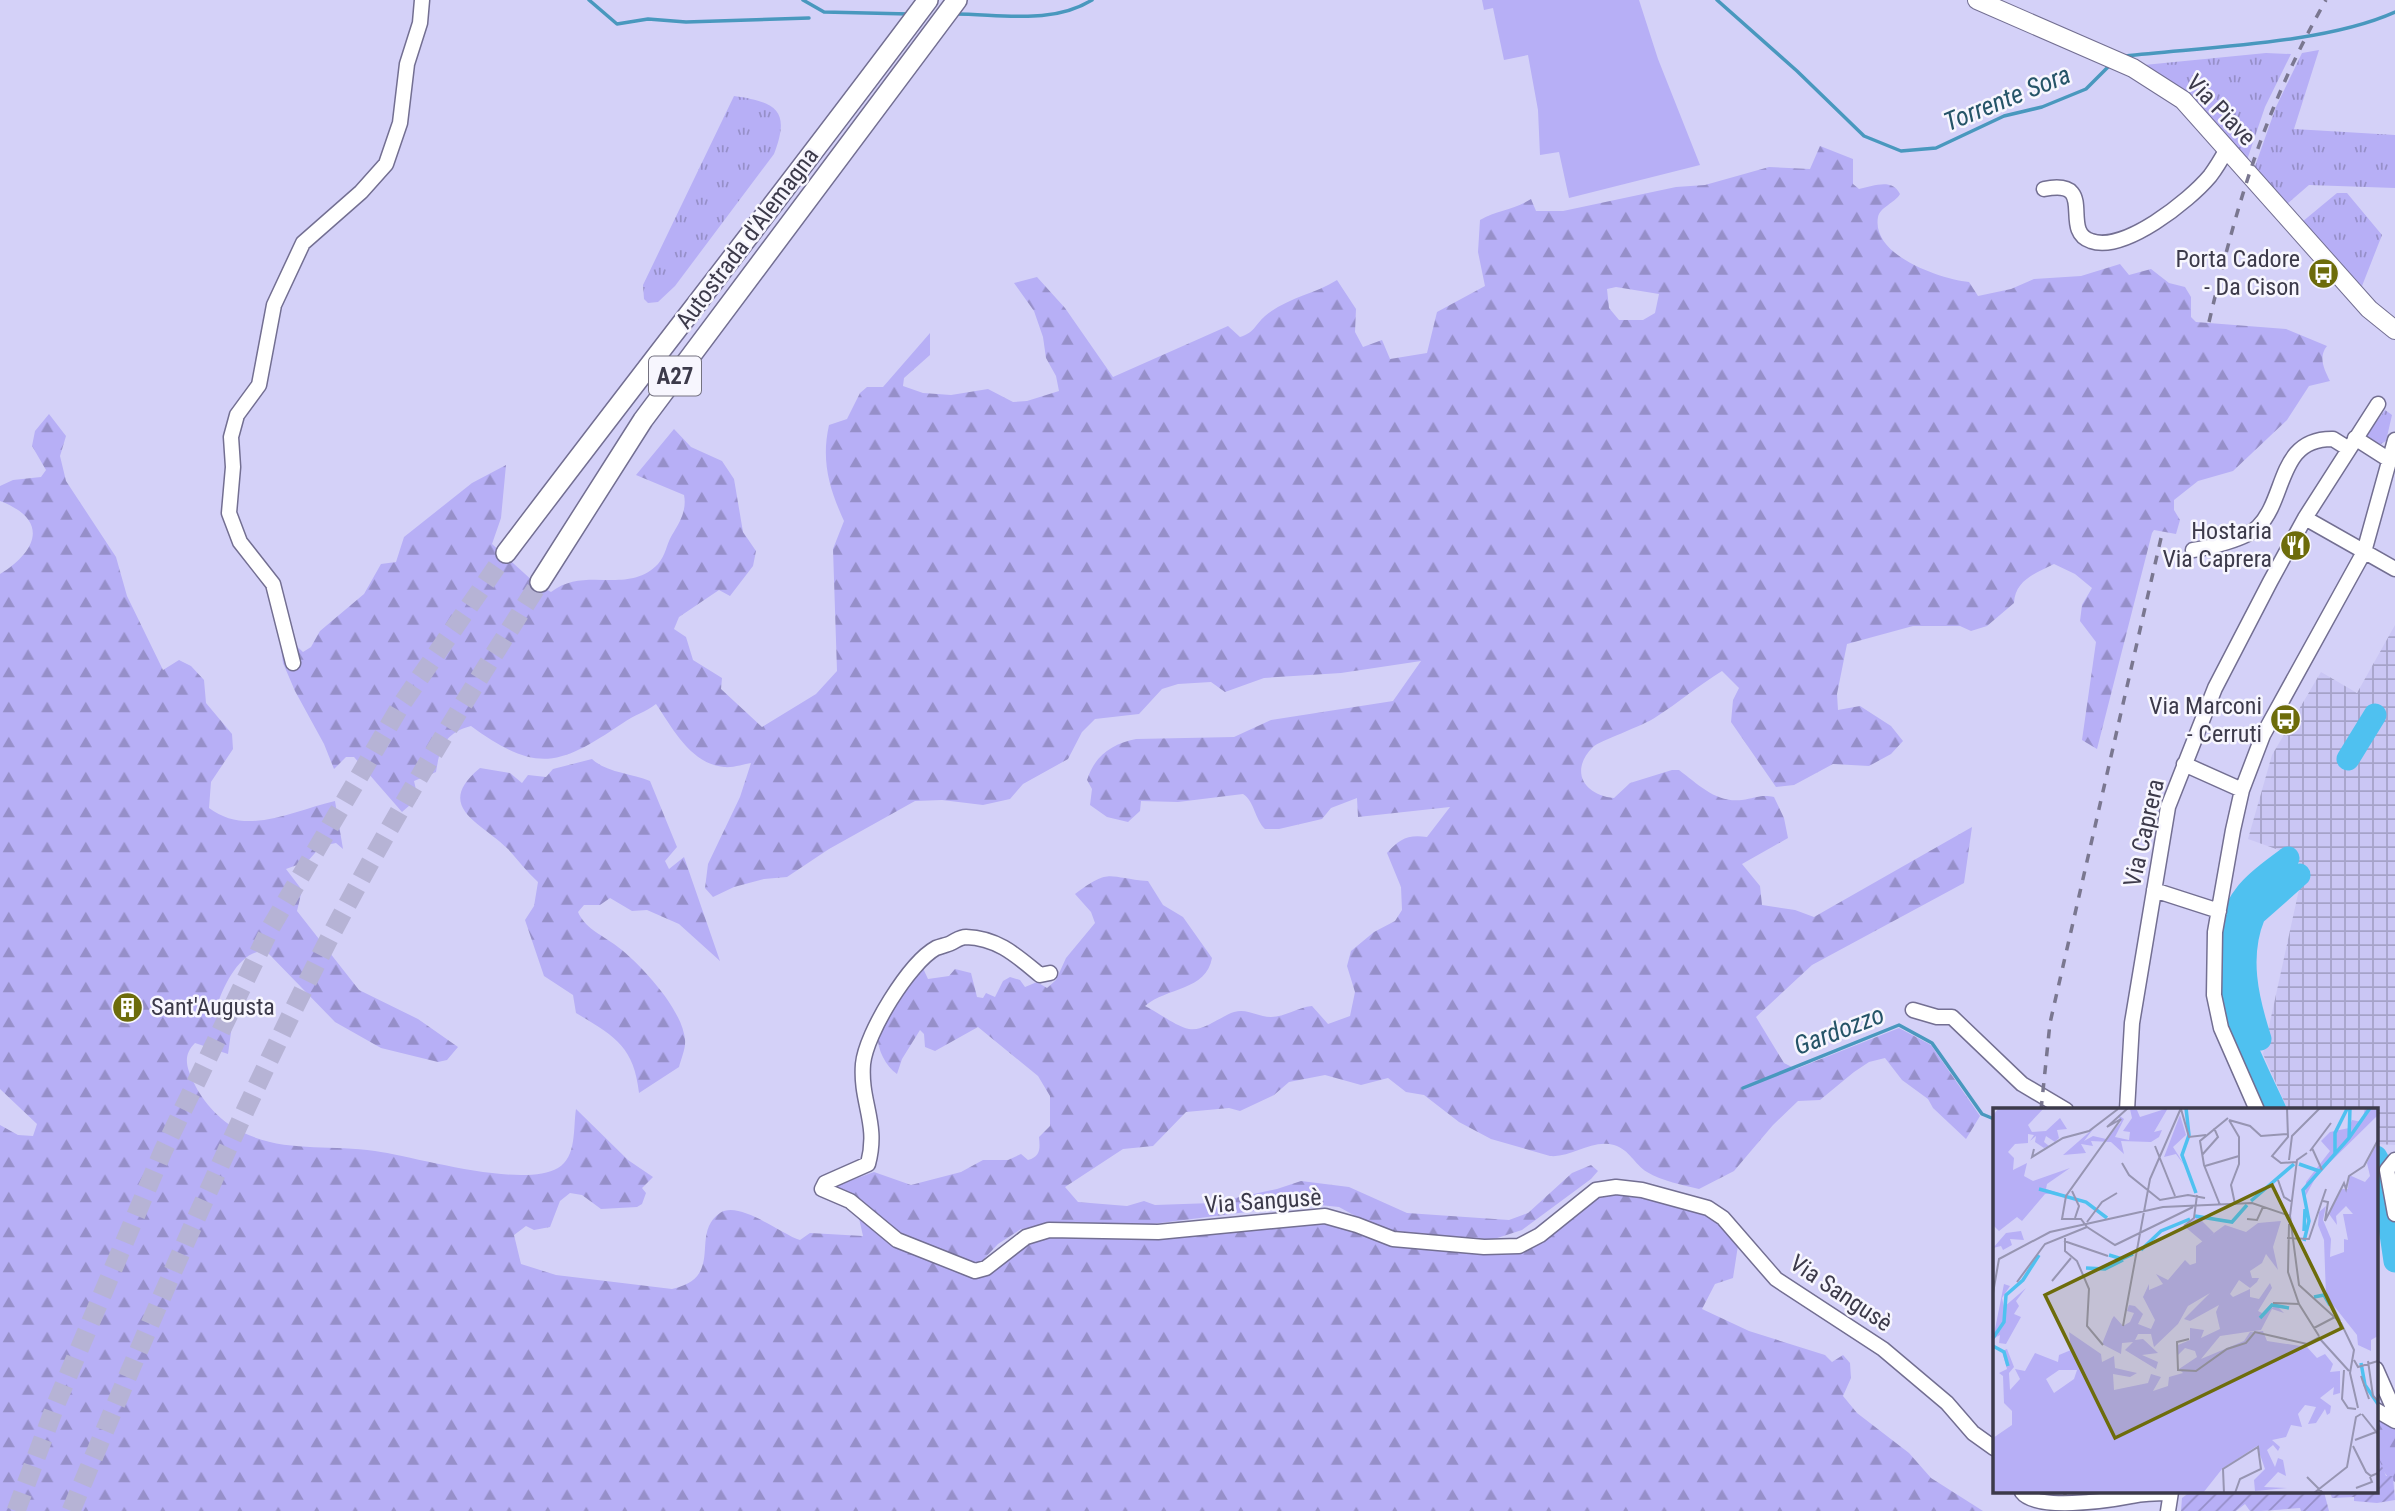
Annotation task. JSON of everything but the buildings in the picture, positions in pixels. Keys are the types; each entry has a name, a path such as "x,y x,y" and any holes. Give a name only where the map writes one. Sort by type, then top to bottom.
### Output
{"highway":[{"name":"Autostrada d'Alemagna","path":"506,553 804,167 928,0"},
{"name":"Autostrada d'Alemagna","path":"540,582 643,419 957,0"}],"main road":[{"name":"Via Piave","path":"1977,0 2006,6 2133,68 2192,107 2352,290 2393,327"}],"street":[{"path":"293,663 273,584 240,542 229,513 233,467 231,437 237,415 259,385 274,305 303,243 360,192 386,164 400,123 407,64 420,23 422,0"},
{"path":"2044,188 2058,186 2070,189 2075,196 2077,227 2080,234 2090,242 2125,240 2200,186 2227,149"},
{"name":"Via Caprera","path":"2127,1108 2132,1023 2168,807 2215,688 2305,518 2378,404"},
{"path":"2193,550 2211,548 2246,536 2258,528 2277,497 2288,463 2312,442 2333,439 2352,444 2390,461"},
{"path":"2256,1108 2226,1040 2216,1006 2213,968 2219,911 2242,790 2263,736 2364,552 2395,440"},
{"path":"2305,518 2395,569"},
{"path":"2184,764 2242,790"},
{"path":"2154,890 2219,911"},
{"name":"Via Sangusè","path":"1050,973 1040,975 1002,944 982,939 962,937 934,949 898,988 883,1011 863,1060 862,1086 874,1139 868,1164 833,1177 822,1189 850,1201 897,1240 975,1271 986,1268 1026,1237 1049,1230 1158,1232 1325,1216 1393,1239 1483,1247 1520,1246 1540,1235 1596,1190 1616,1187 1642,1190 1708,1208 1723,1218 1776,1279 1883,1349 1947,1404 1973,1433 1993,1447"},
{"path":"1913,1010 1937,1017 1952,1017 2022,1084 2063,1108"},
{"path":"2395,1160 2387,1170 2395,1214"},
{"path":"2380,1392 2395,1412"},
{"path":"2378,1411 2395,1420"},
{"path":"2024,1494 2036,1505 2071,1508 2143,1494"}],"shaded area":[{"path":"2395,625 2395,1145 2378,1144 2378,1108 2287,1108 2263,1054 2303,871 2296,856 2248,839 2272,755 2321,672 2357,693"}],"green space":[{"path":"1482,0 1639,0 1658,59 1700,165 1569,198 1559,152 1540,155 1538,110 1528,55 1504,60 1493,8 1484,10"},
{"path":"2319,50 2294,129 2395,135 2395,188 2309,185 2287,204 2253,172 2276,107 2302,53"},
{"path":"2266,53 2291,54 2265,107 2246,163 2144,65"},
{"path":"734,96 760,101 776,111 781,127 774,154 675,286 658,302 648,303 644,299 643,285"},
{"path":"1820,146 1853,159 1853,184 1859,189 1882,184 1897,189 1900,194 1878,217 1879,231 1885,243 1910,263 1942,276 1969,282 1978,296 2011,289 2034,279 2081,276 2120,264 2129,275 2151,269 2169,283 2185,287 2191,297 2191,317 2196,322 2286,329 2327,346 2322,359 2330,381 2309,386 2287,420 2233,471 2198,481 2174,500 2174,510 2180,520 2176,534 2154,530 2152,533 2097,749 2082,740 2096,642 2080,621 2082,605 2092,588 2075,574 2054,564 2022,583 2014,603 1987,626 1971,631 1960,626 1913,626 1847,644 1837,694 1838,710 1860,706 1891,726 1903,741 1891,754 1869,766 1833,764 1794,785 1776,787 1731,722 1733,700 1739,688 1722,671 1656,717 1597,744 1586,756 1581,773 1583,780 1588,787 1604,796 1614,798 1630,783 1679,770 1708,792 1724,799 1774,797 1784,818 1788,838 1742,864 1760,886 1762,905 1795,910 1814,917 1972,827 1964,883 1812,965 1756,1017 1784,1063 1796,1069 1899,1028 1931,1045 1980,1116 1966,1139 1933,1108 1928,1099 1902,1080 1885,1058 1869,1062 1820,1100 1798,1101 1773,1125 1734,1171 1699,1189 1653,1175 1624,1150 1614,1145 1597,1144 1550,1156 1491,1139 1459,1122 1424,1095 1406,1092 1388,1078 1361,1085 1325,1075 1289,1082 1274,1095 1240,1111 1229,1108 1186,1112 1153,1146 1123,1149 1065,1187 1078,1202 1127,1206 1144,1201 1155,1205 1212,1203 1301,1181 1349,1187 1407,1213 1509,1220 1528,1213 1572,1173 1591,1165 1598,1171 1522,1230 1491,1240 1407,1236 1368,1223 1339,1207 1310,1204 1137,1226 1087,1223 1021,1229 998,1244 980,1263 965,1265 934,1246 915,1246 896,1238 856,1196 833,1187 874,1172 911,1185 961,1172 983,1160 1008,1160 1021,1154 1028,1160 1039,1151 1039,1137 1050,1126 1050,1096 1038,1076 978,1027 935,1051 925,1047 924,1034 920,1030 902,1059 897,1074 884,1059 878,1039 881,1020 892,1005 922,966 928,979 949,976 955,969 971,973 977,997 983,998 986,993 995,997 1003,981 1010,977 1020,980 1025,987 1037,982 1047,988 1056,980 1066,958 1095,923 1091,912 1075,894 1096,880 1110,876 1148,881 1163,905 1183,917 1212,958 1208,969 1194,983 1145,1006 1172,1022 1194,1029 1234,1012 1244,1011 1271,1017 1312,1006 1328,1024 1350,1016 1355,992 1347,966 1351,951 1374,932 1395,921 1402,910 1401,887 1387,853 1404,839 1414,836 1427,837 1450,807 1358,817 1357,798 1331,808 1322,819 1279,829 1265,829 1250,801 1243,794 1178,802 1141,801 1140,811 1128,822 1107,817 1090,805 1092,789 1087,780 1090,771 1105,752 1127,741 1234,737 1271,720 1393,701 1421,661 1341,673 1264,678 1225,692 1211,682 1178,684 1162,689 1139,714 1095,719 1082,732 1068,759 1023,784 1010,799 983,805 942,800 915,801 829,849 787,877 764,879 734,887 713,897 705,888 708,864 740,797 751,763 724,767 702,759 684,744 656,704 582,748 548,759 532,758 514,752 471,726 462,729 445,742 436,772 414,781 418,798 402,812 354,757 346,757 334,769 283,663 280,641 291,641 303,652 311,647 320,631 364,594 381,564 396,562 404,537 472,483 506,465 501,518 492,544 535,583 551,592 564,584 578,581 620,580 646,573 663,557 682,516 685,500 684,495 636,475 674,429 691,447 722,461 734,479 743,532 756,551 753,566 730,596 719,590 679,617 674,629 686,637 693,660 722,678 721,689 762,727 816,694 837,671 833,549 844,521 834,497 826,462 829,425 847,419 860,393 867,387 883,387 930,333 930,355 904,378 903,386 923,393 951,395 988,389 1013,402 1027,401 1059,391 1056,376 1046,358 1043,337 1034,311 1014,283 1037,277 1065,308 1113,377 1228,326 1240,337 1245,335 1273,310 1337,280 1356,309 1355,332 1363,347 1382,340 1390,359 1427,353 1437,312 1485,286 1478,252 1480,220 1486,217 1531,199 1536,211 1563,211 1676,187 1705,185 1769,167 1810,169","holes":["1616,287 1659,294 1655,313 1643,320 1619,320 1609,308 1607,289"]},
{"path":"2337,193 2347,193 2382,235 2362,286 2302,222"},
{"path":"2385,410 2392,415 2386,441 2379,445 2366,436"},
{"path":"49,414 66,436 60,456 66,481 116,557 127,596 163,670 179,660 191,666 204,680 206,703 232,734 233,749 211,782 209,808 224,816 255,821 288,815 335,801 343,849 336,843 321,846 308,861 286,869 302,890 297,911 359,990 418,1019 458,1047 447,1060 438,1062 381,1048 335,1022 266,951 257,952 241,962 235,970 217,1006 232,1025 228,1054 195,1043 187,1056 193,1081 202,1097 214,1112 236,1129 260,1139 292,1146 358,1149 468,1170 520,1175 541,1174 558,1168 568,1157 576,1109 628,1160 653,1177 642,1188 646,1193 642,1204 637,1207 601,1209 582,1195 570,1193 560,1201 550,1227 534,1230 526,1226 514,1235 521,1264 556,1275 672,1289 688,1283 698,1275 703,1265 707,1232 711,1222 720,1213 728,1210 749,1214 800,1240 810,1233 863,1236 856,1205 889,1238 975,1271 1022,1234 1138,1232 1311,1209 1337,1212 1406,1242 1514,1240 1525,1235 1595,1184 1705,1204 1739,1239 1733,1278 1715,1284 1702,1309 1749,1331 1825,1355 1832,1362 1843,1355 1850,1363 1851,1378 1843,1396 1857,1413 1909,1453 1931,1478 1983,1511 0,1511 0,1125 18,1135 33,1136 37,1124 0,1089 0,574 23,556 33,536 32,526 26,517 0,501 0,486 13,480 41,477 46,470 32,446 35,431"},
{"path":"592,759 612,770 650,781 677,847 665,861 669,869 684,857 720,961 679,924 647,910 632,911 610,898 600,905 584,905 578,912 589,927 624,952 658,987 682,1028 685,1043 679,1067 639,1093 632,1064 620,1044 576,1013 573,995 544,976 525,920 534,906 538,882 508,849 466,813 461,804 461,793 480,768 510,773 522,783 528,775 546,777 553,769"},
{"path":"2378,1417 2395,1427 2395,1482 2382,1469 2379,1461"},
{"path":"2378,1457 2386,1476 2393,1476 2395,1500 2377,1503 2354,1501 2354,1497 2332,1498 2331,1494 2378,1494"},
{"path":"2187,1494 2325,1494 2329,1511 2301,1511 2300,1508 2250,1511 2245,1504 2236,1511 2181,1511 2182,1498"}],"waterway":[{"path":"589,0 617,24 648,19 686,22 809,18"},
{"name":"Torrente Sora","path":"803,0 824,12 909,14"},
{"name":"Torrente Sora","path":"955,14 1043,15 1077,8 1092,0"},
{"name":"Torrente Sora","path":"1717,0 1797,71 1864,136 1901,151 1936,148 2004,116 2042,107 2086,89 2110,65"},
{"name":"Torrente Sora","path":"2125,56 2299,38 2366,23 2395,12"},
{"path":"2348,759 2375,715"},
{"path":"2274,1108 2251,1059 2231,1002 2226,973 2226,945 2232,918 2247,893 2288,858"},
{"path":"2260,1039 2251,1009 2246,977 2249,930 2254,915 2299,875"},
{"name":"Gardozzo","path":"1743,1088 1899,1025 1932,1043 1982,1114 1993,1119"},
{"path":"2378,1161 2395,1261"}],"tunnel":[{"path":"16,1511 56,1404 163,1151 271,927 401,705 506,553"},
{"path":"71,1511 227,1150 330,937 431,757 540,582"}],"railway":[{"path":"2209,322 2255,156 2286,79 2326,0"},
{"path":"2041,1108 2050,1023 2161,538"}],"place":[{"name":"Porta Cadore - Da Cison","path":"2323,273"},
{"name":"Hostaria Via Caprera","path":"2295,545"},
{"name":"Via Marconi - Cerruti","path":"2285,720"},
{"name":"Sant'Augusta","path":"128,1007"}]}
